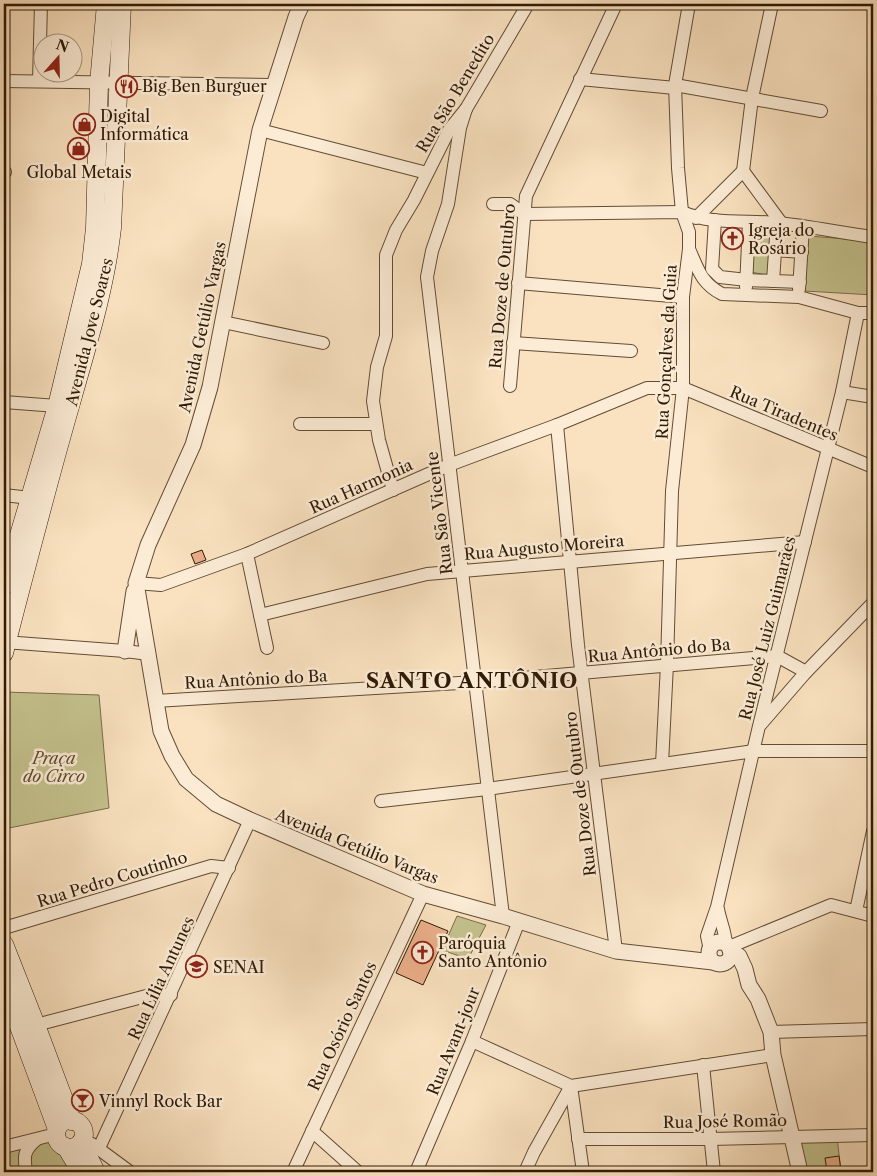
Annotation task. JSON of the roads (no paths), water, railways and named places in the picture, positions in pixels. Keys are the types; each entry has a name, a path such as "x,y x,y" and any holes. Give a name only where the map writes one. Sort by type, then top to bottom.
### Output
{"main road":[{"name":"Avenida Jove Soares","path":"4,586 57,406 91,264 95,228 99,83 106,4"},
{"name":"Avenida Jove Soares","path":"5,646 69,410 96,319 108,264 112,228 122,4"},
{"path":"4,944 36,1025 81,1172"},
{"path":"4,986 69,1135 96,1172"}],"street":[{"path":"40,32 41,4"},
{"name":"Avenida Getúlio Vargas","path":"302,4 273,85 260,130 210,387 193,445 148,545 136,583 161,731 172,756 186,779 216,804 423,894 503,916 616,951 715,958"},
{"name":"Rua São Benedito","path":"393,490 376,424 374,401 377,368 386,336 386,255 396,230 449,130 466,109 528,4"},
{"name":"Rua Doze de Outubro","path":"510,386 526,196 616,4"},
{"name":"Rua Gonçalves da Guia","path":"662,764 672,491 683,388 683,297 689,249 689,232 682,212 678,168 675,86 689,4"},
{"path":"696,218 744,171 752,98 772,4"},
{"path":"580,80 675,86 821,111"},
{"path":"4,81 32,81"},
{"path":"69,82 273,85"},
{"name":"Rua São Vicente","path":"466,109 460,128 448,204 432,251 427,277 503,916"},
{"path":"260,130 427,173"},
{"path":"744,171 780,223 775,250 773,281"},
{"path":"493,204 510,204 524,214 682,212 696,218 780,223 873,237"},
{"path":"715,220 712,269 720,277 800,282"},
{"path":"746,295 749,222"},
{"path":"798,297 803,227"},
{"path":"689,249 702,278 712,289 722,294 798,297 858,313 873,313"},
{"path":"775,250 802,252"},
{"path":"518,283 683,297"},
{"name":"Rua José Luiz Guimarães","path":"715,958 707,936 717,907 759,726 842,392 858,313"},
{"path":"223,322 322,343"},
{"path":"513,343 631,351"},
{"name":"Rua Harmonia","path":"136,583 161,585 247,554 449,465 557,425 647,388 683,388"},
{"name":"Rua Tiradentes","path":"683,388 873,467"},
{"path":"842,392 873,397"},
{"path":"4,402 57,406"},
{"path":"300,424 376,424"},
{"name":"Rua Doze de Outubro","path":"557,425 582,673 616,951"},
{"path":"4,495 30,498"},
{"name":"Rua Augusto Moreira","path":"260,615 428,574 805,542"},
{"path":"247,554 267,648"},
{"path":"125,651 136,583"},
{"path":"759,726 806,672 873,604"},
{"path":"5,646 125,651 149,654"},
{"path":"777,656 806,672"},
{"name":"Rua Antônio do Ba","path":"155,701 476,682 777,656"},
{"path":"381,800 487,789 754,751 873,752"},
{"name":"Rua Lília Antunes","path":"99,1148 171,996 250,820"},
{"path":"856,911 873,831"},
{"name":"Rua Pedro Coutinho","path":"4,928 210,866 229,868"},
{"name":"Rua Osório Santos","path":"293,1172 423,894"},
{"path":"728,947 831,905 873,916"},
{"path":"715,958 729,959 726,938 720,924 717,907"},
{"name":"Rua Avant-jour","path":"416,1172 472,1041 519,921"},
{"path":"728,947 738,956 745,969 749,985 758,999 771,1032 773,1055 800,1172"},
{"path":"715,958 749,985"},
{"path":"36,1025 150,995 171,996"},
{"path":"771,1032 873,1030"},
{"path":"472,1041 571,1086 773,1055"},
{"path":"703,1065 714,1172"},
{"path":"571,1086 583,1172"},
{"path":"525,1172 571,1086"},
{"path":"312,1131 358,1172"},
{"path":"4,1147 69,1135 99,1148 130,1172"},
{"name":"Rua José Romão","path":"578,1139 873,1135"},
{"path":"26,1172 24,1157 27,1147 36,1140"}],"place":[{"name":"Big Ben Burguer","path":"126,86"},
{"name":"Digital Informática","path":"84,125"},
{"name":"Global Metais","path":"79,148"},
{"name":"Igreja do Rosário","path":"732,239"},
{"name":"Paróquia Santo Antônio","path":"422,952"},
{"name":"SENAI","path":"197,967"},
{"name":"Vinnyl Rock Bar","path":"83,1101"}],"district":[{"name":"SANTO ANTÔNIO","path":"472,681"}],"park label":[{"name":"Praça do Circo","path":"54,767"}]}
